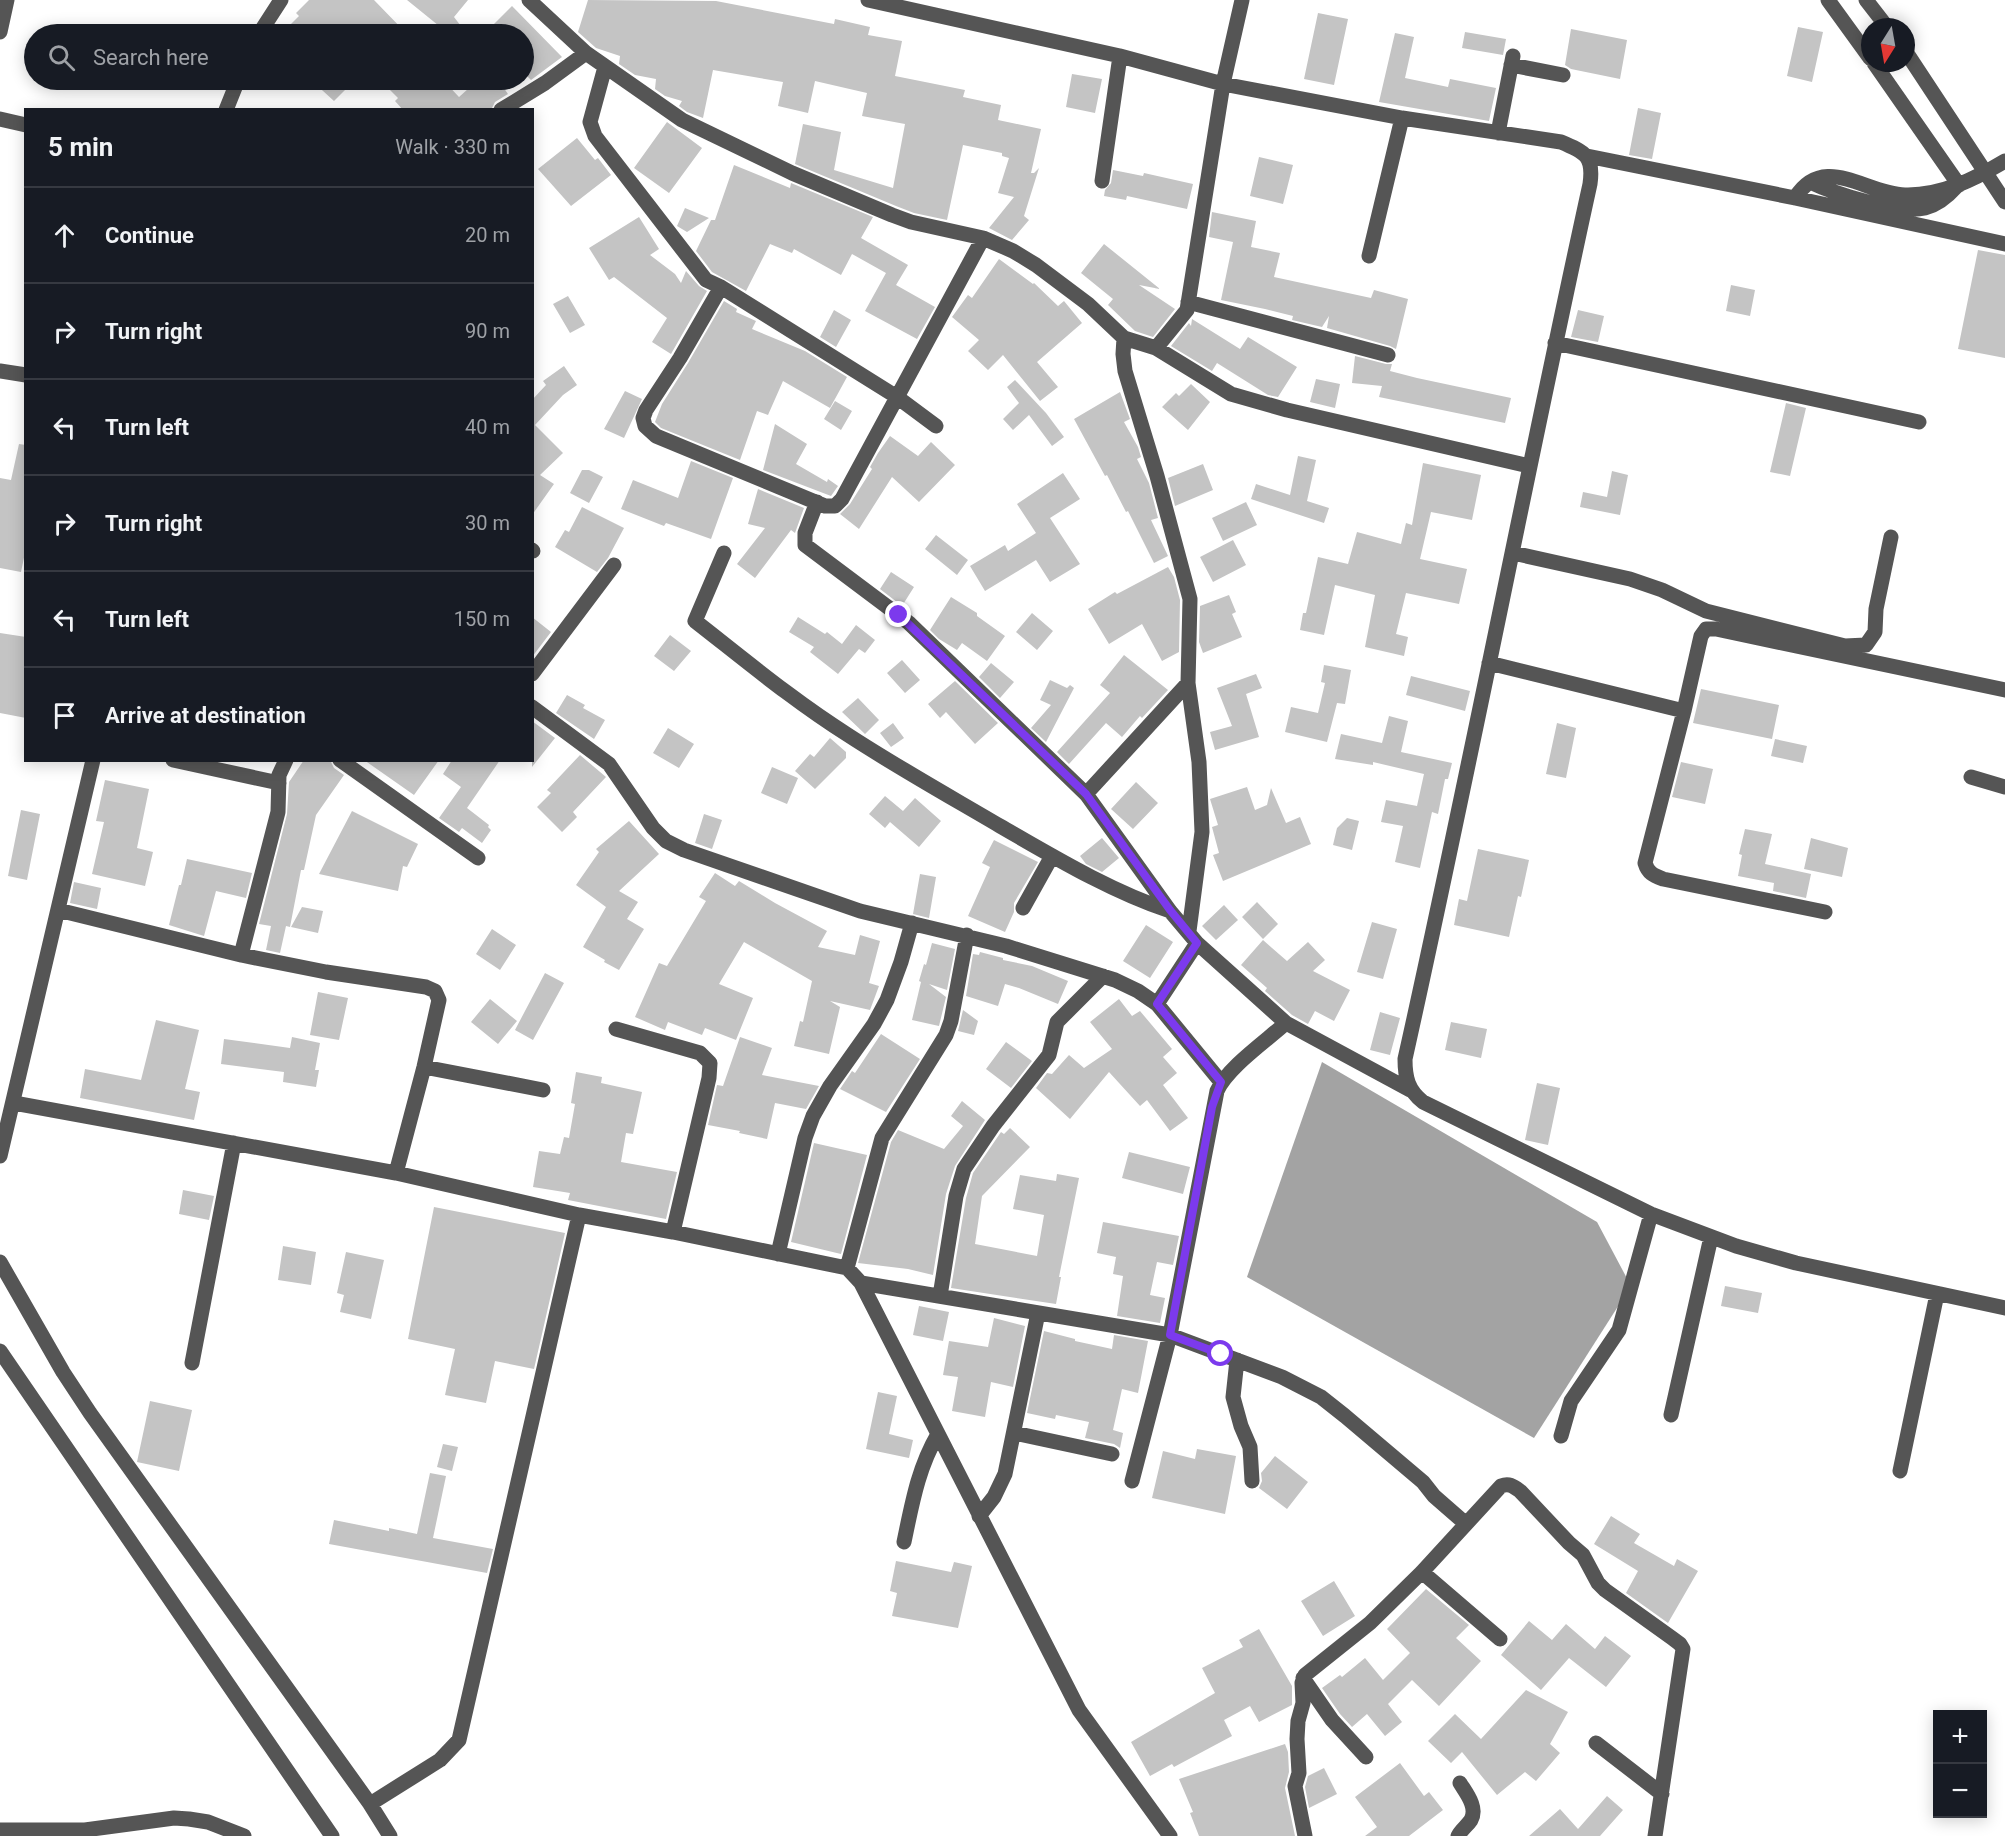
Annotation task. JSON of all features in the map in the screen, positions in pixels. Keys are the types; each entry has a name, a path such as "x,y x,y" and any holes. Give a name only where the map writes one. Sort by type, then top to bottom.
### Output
{"street":[{"path":"0,32 7,0"},
{"path":"265,24 281,0"},
{"path":"529,0 586,53 682,120 792,172 911,222 983,238 1013,251 1036,264 1088,304 1124,338 1156,348 1231,394 1287,410 1529,466"},
{"path":"868,0 1120,56 1223,84 1402,118 1561,142 1587,156 2005,244"},
{"path":"1156,348 1182,317 1188,302 1223,84 1242,0"},
{"path":"1828,0 1861,46"},
{"path":"1866,0 1880,18"},
{"path":"534,90 586,53"},
{"path":"1102,181 1120,56"},
{"path":"1498,133 1512,60 1563,75"},
{"path":"1915,66 2005,202"},
{"path":"605,67 590,122 595,136 706,280 721,287 897,397 936,426"},
{"path":"1880,72 1959,185"},
{"path":"231,108 236,90"},
{"path":"504,108 534,90"},
{"path":"1369,256 1402,118"},
{"path":"0,119 24,125"},
{"path":"1410,1090 1405,1059 1590,184 1592,168 1587,156"},
{"path":"1795,198 1810,182 1824,189 1869,202 1902,208 1925,208 1944,199 1959,185 2005,161"},
{"path":"721,287 680,358 646,410 643,418 645,426 656,436 829,507 838,504 983,238"},
{"path":"1188,302 1388,355"},
{"path":"1124,338 1125,371 1157,476 1190,599 1188,683 1199,762 1202,832 1193,937 1157,1004"},
{"path":"1555,343 1919,422"},
{"path":"0,371 24,375"},
{"path":"817,502 805,533 805,545 814,554 909,623 1086,794 1170,910 1193,937 1286,1023 1410,1090 1423,1102 1623,1198 1651,1214 1711,1237 1796,1263 2005,1308"},
{"path":"1513,553 1630,579 1662,590 1706,611 1845,646 1866,645 1875,632 1876,609 1891,537"},
{"path":"724,553 695,621 776,686 847,735 1052,856 1140,901 1170,910"},
{"path":"534,671 614,565"},
{"path":"1825,912 1663,879 1652,875 1647,870 1646,862 1701,636 1706,629 1716,629 2005,690"},
{"path":"1489,663 1684,711"},
{"path":"1086,794 1188,683"},
{"path":"534,708 609,764 653,828 666,841 684,850 860,911 967,935 1103,976 1137,991 1157,1004 1221,1082"},
{"path":"0,1156 93,762"},
{"path":"182,762 279,783"},
{"path":"241,956 278,812 279,775 285,762"},
{"path":"343,762 478,858"},
{"path":"1971,777 2005,786"},
{"path":"1023,908 1052,856"},
{"path":"58,910 241,956 426,987 435,992 439,1000 396,1173"},
{"path":"778,1254 805,1138 813,1116 830,1086 874,1024 887,1000 912,923"},
{"path":"847,1268 882,1138 946,1035 951,1021 967,935"},
{"path":"940,1296 956,1196 964,1170 993,1126 1049,1056 1057,1022 1103,976"},
{"path":"1132,1481 1170,1335 1212,1107 1221,1082 1286,1023"},
{"path":"616,1029 700,1053 710,1063 709,1078 672,1232"},
{"path":"424,1067 543,1090"},
{"path":"14,1103 396,1173 579,1215 847,1268 861,1283 1079,1710 1170,1836"},
{"path":"192,1362 234,1143"},
{"path":"1561,1436 1571,1401 1619,1329 1651,1214"},
{"path":"369,1804 440,1760 459,1740 579,1215"},
{"path":"1671,1415 1711,1237"},
{"path":"0,1262 63,1372 90,1413 390,1836"},
{"path":"861,1283 1170,1335 1282,1377 1321,1397 1423,1482 1434,1496 1467,1524"},
{"path":"1900,1471 1937,1294"},
{"path":"979,1516 994,1497 1005,1474 1038,1313"},
{"path":"0,1351 332,1836"},
{"path":"1237,1360 1233,1397 1250,1447 1252,1481"},
{"path":"1014,1433 1112,1454"},
{"path":"904,1542 916,1483 927,1454 939,1434"},
{"path":"1305,1836 1295,1786 1299,1773 1297,1739 1298,1721 1303,1703 1303,1678 1308,1671 1370,1623 1422,1572 1501,1486 1506,1485 1514,1487 1583,1555 1605,1590 1680,1644 1682,1654 1655,1836"},
{"path":"1422,1572 1500,1639"},
{"path":"1303,1678 1332,1719 1366,1758"},
{"path":"1596,1743 1662,1794"},
{"path":"1458,1836 1471,1820 1473,1811 1472,1804 1460,1783"},
{"path":"0,1830 85,1830 174,1818 208,1822 244,1836"}],"shaded area":[{"path":"1322,1062 1597,1222 1631,1286 1534,1438 1247,1277"}],"building":[{"path":"309,0 374,0 397,24 291,24 299,16 296,13"},
{"path":"407,0 468,0 454,17 459,24 437,24"},
{"path":"588,0 716,1 834,24 835,19 870,27 868,35 902,41 895,76 965,90 963,97 1001,105 998,120 1041,129 1031,173 1039,168 1024,216 1029,220 1012,240 989,228 1014,197 998,193 1009,158 1002,156 1002,153 963,145 947,220 914,213 795,164 803,124 841,132 834,170 893,188 905,124 862,116 867,93 815,81 808,113 778,106 783,82 713,70 703,118 687,112 679,106 682,101 665,96 655,89 656,79 635,75 619,64 620,56 596,48 578,32"},
{"path":"512,6 530,24 494,24"},
{"path":"1318,13 1348,19 1334,85 1304,79"},
{"path":"1798,27 1823,32 1812,82 1787,76"},
{"path":"534,28 562,57 534,78"},
{"path":"1571,29 1627,40 1620,79 1571,69 1565,65"},
{"path":"1465,32 1506,39 1503,55 1462,48"},
{"path":"1395,33 1414,37 1405,78 1448,87 1450,79 1496,88 1489,121 1379,102"},
{"path":"1072,74 1102,79 1095,113 1066,107"},
{"path":"322,90 345,90 334,101"},
{"path":"390,90 452,90 459,97 467,90 505,90 508,94 495,102 492,108 401,108 395,101 398,98"},
{"path":"1638,108 1661,113 1652,159 1629,155"},
{"path":"667,122 702,148 669,193 634,168"},
{"path":"577,138 595,160 598,158 611,175 571,206 538,169"},
{"path":"1259,157 1293,165 1283,204 1250,196"},
{"path":"734,165 790,188 791,183 873,217 861,238 908,265 896,285 935,307 917,339 865,311 886,273 852,254 841,275 794,249 792,253 770,244 746,291 712,272 696,251 711,220 715,220"},
{"path":"1113,170 1143,176 1144,173 1193,184 1187,209 1127,196 1126,200 1104,196 1105,190 1111,183"},
{"path":"685,208 709,218 687,232 677,226"},
{"path":"1212,212 1256,221 1251,247 1280,253 1274,277 1371,298 1374,290 1408,299 1396,349 1327,328 1329,316 1322,327 1292,320 1293,316 1221,300 1233,242 1209,237"},
{"path":"639,217 659,249 650,255 675,274 681,283 686,271 699,286 707,291 671,354 652,342 667,318 614,277 609,280 589,248"},
{"path":"1104,244 1160,289 1139,285 1175,309 1153,337 1135,331 1108,305 1113,299 1081,273"},
{"path":"1978,250 2005,255 2005,358 1958,349"},
{"path":"999,259 1034,283 1058,306 1064,301 1082,323 1037,362 1058,387 1040,401 1003,355 988,370 968,351 979,340 952,317 968,295 972,298"},
{"path":"1731,285 1755,290 1750,316 1726,311"},
{"path":"568,296 585,325 570,333 553,304"},
{"path":"724,301 737,309 736,312 756,321 752,329 805,351 847,377 830,408 783,381 768,415 757,411 740,460 661,428 655,422 662,404"},
{"path":"834,310 851,320 836,347 820,337"},
{"path":"1578,310 1604,316 1598,342 1571,337"},
{"path":"1192,319 1240,349 1248,337 1297,367 1278,397 1268,395 1217,363 1212,371 1171,346 1189,323 1191,326"},
{"path":"1355,356 1392,364 1390,371 1511,398 1505,423 1379,397 1382,386 1352,383"},
{"path":"564,366 577,385 563,395 535,425 563,453 540,475 554,484 534,512 534,398 546,385 543,381"},
{"path":"1316,379 1340,384 1335,408 1310,402"},
{"path":"1015,380 1046,413 1064,437 1052,446 1029,415 1013,430 1003,419 1019,403 1007,387"},
{"path":"1191,384 1210,402 1188,430 1162,407 1176,393 1179,396"},
{"path":"625,391 642,399 624,438 604,429"},
{"path":"1120,392 1130,419 1124,422 1138,447 1141,457 1137,459 1149,483 1158,518 1151,520 1168,556 1154,563 1128,511 1126,512 1074,419"},
{"path":"835,401 852,411 841,430 824,419"},
{"path":"1786,403 1806,408 1790,476 1770,472"},
{"path":"775,424 807,444 796,464 838,486 831,496 763,470"},
{"path":"890,436 918,456 931,442 955,465 919,502 892,477 859,529 840,514 850,504"},
{"path":"19,444 24,445 24,558 21,572 0,568 0,478 11,480"},
{"path":"1298,456 1316,460 1307,501 1329,508 1324,523 1251,499 1256,484 1290,495"},
{"path":"691,461 733,478 711,539 666,523 664,526 621,509 633,480 678,498"},
{"path":"1423,463 1481,475 1472,520 1431,512 1420,559 1467,569 1459,604 1406,593 1396,634 1408,637 1404,656 1365,647 1375,595 1335,585 1324,635 1300,630 1318,557 1348,564 1357,532 1401,544 1406,523 1412,525"},
{"path":"1203,464 1213,490 1175,506 1168,478"},
{"path":"582,470 589,470 603,477 589,503 570,493"},
{"path":"1612,471 1628,475 1620,515 1580,507 1583,492 1607,497"},
{"path":"1063,473 1080,499 1050,518 1080,564 1050,582 1036,560 985,591 970,566 1005,545 1008,551 1036,533 1017,504"},
{"path":"758,489 804,508 795,533 791,530 755,578 737,564 765,528 748,524"},
{"path":"1246,502 1257,525 1223,541 1212,518"},
{"path":"582,507 624,528 608,558 597,572 555,547 565,530 569,532"},
{"path":"936,535 968,560 957,575 925,549"},
{"path":"1233,540 1246,565 1213,582 1200,557"},
{"path":"1168,567 1174,577 1180,600 1179,652 1162,661 1142,624 1109,644 1088,609 1115,592 1117,594"},
{"path":"891,572 914,587 902,606 880,589"},
{"path":"1229,595 1236,612 1232,614 1242,637 1203,653 1199,642 1200,606"},
{"path":"951,597 977,613 977,616 1005,636 987,661 962,643 957,650 939,639 930,630"},
{"path":"1032,613 1053,631 1037,650 1016,632"},
{"path":"798,617 825,634 827,632 842,644 856,625 875,640 865,653 859,649 838,674 810,652 814,647 789,632"},
{"path":"534,619 551,632 534,654"},
{"path":"0,633 24,637 24,718 0,713"},
{"path":"670,635 691,651 674,671 654,656"},
{"path":"1124,655 1168,690 1142,718 1140,716 1122,737 1106,723 1069,764 1057,752 1110,693 1100,685"},
{"path":"902,660 920,680 905,693 887,673"},
{"path":"991,663 1014,682 1000,698 979,677"},
{"path":"1324,665 1351,670 1345,704 1337,703 1327,742 1285,732 1291,707 1318,713 1325,683 1321,682"},
{"path":"1256,674 1262,688 1246,694 1259,737 1215,750 1210,732 1232,726 1217,688"},
{"path":"1411,676 1470,691 1465,711 1406,695"},
{"path":"1050,680 1067,688 1070,685 1074,688 1046,742 1031,728 1051,705 1040,700"},
{"path":"955,681 998,723 975,744 946,712 940,718 928,704"},
{"path":"1701,689 1779,705 1772,739 1693,723"},
{"path":"567,695 585,705 583,708 605,720 594,739 556,713"},
{"path":"858,698 879,720 865,734 842,712"},
{"path":"1389,716 1408,721 1401,752 1452,763 1448,779 1445,779 1438,814 1432,812 1420,868 1395,862 1403,826 1381,822 1386,800 1417,806 1424,774 1373,762 1373,765 1335,759 1341,734 1382,743"},
{"path":"534,722 555,738 532,767 532,762 534,762"},
{"path":"893,723 904,738 891,747 880,733"},
{"path":"1557,723 1576,728 1566,778 1546,774"},
{"path":"668,728 694,744 679,768 653,753"},
{"path":"830,738 846,752 846,758 815,789 795,771 810,754 814,757"},
{"path":"1775,739 1807,746 1803,763 1771,756"},
{"path":"580,755 606,777 573,812 577,817 562,832 537,807 551,793 547,790"},
{"path":"303,762 331,762 334,768 344,775 316,815 304,870 301,870 290,927 286,926 280,953 266,950 271,926 259,924 287,814 289,782"},
{"path":"367,762 438,762 414,795"},
{"path":"451,762 499,762 467,808 489,825 491,830 482,843 462,828 459,832 439,818 461,787 443,774"},
{"path":"1681,762 1713,769 1705,804 1672,797"},
{"path":"772,767 798,778 787,804 761,793"},
{"path":"105,780 149,789 137,848 153,852 145,886 92,874 104,822 96,821"},
{"path":"1136,782 1158,803 1133,829 1111,809"},
{"path":"1247,787 1255,810 1267,805 1271,788 1286,823 1300,817 1311,844 1223,881 1213,855 1219,853 1212,827 1218,825 1210,799"},
{"path":"885,796 903,811 915,798 941,821 919,847 890,822 885,828 869,814"},
{"path":"21,810 40,814 27,880 8,876"},
{"path":"352,811 418,844 407,867 403,866 398,891 319,874"},
{"path":"704,814 722,820 712,849 695,843"},
{"path":"1347,818 1359,821 1352,850 1333,845 1337,828"},
{"path":"629,821 659,854 619,891 638,902 627,919 644,929 619,970 583,947 606,907 576,885 599,852 596,849"},
{"path":"1745,829 1772,834 1765,864 1811,874 1806,898 1773,891 1774,883 1738,876 1742,855 1739,854"},
{"path":"1102,838 1119,858 1102,872 1086,864 1080,856"},
{"path":"1811,838 1848,848 1842,877 1804,869"},
{"path":"994,840 1038,862 1014,903 1014,912 1005,932 968,916 990,867 982,863"},
{"path":"1478,849 1529,860 1509,937 1454,925 1459,899 1467,901"},
{"path":"187,859 252,873 246,898 216,891 204,936 169,925"},
{"path":"715,873 735,886 739,881 827,931 818,947 855,955 860,935 880,941 869,983 879,986 870,1010 830,1001 840,1007 829,1054 794,1046 800,1021 803,1022 812,981 744,942 719,984 753,998 736,1040 705,1028 702,1035 668,1022 665,1030 635,1017 659,963 667,966 706,901 699,897"},
{"path":"920,874 936,877 929,918 913,914"},
{"path":"74,882 101,888 97,909 70,903"},
{"path":"1257,902 1278,924 1263,939 1242,917"},
{"path":"1224,905 1238,920 1216,940 1202,926"},
{"path":"302,907 323,911 318,933 291,927"},
{"path":"1372,922 1397,929 1383,979 1357,972"},
{"path":"1146,925 1173,942 1150,978 1123,961"},
{"path":"492,929 516,945 500,970 476,954"},
{"path":"1263,940 1287,961 1308,942 1325,960 1313,971 1350,990 1334,1021 1315,1011 1308,1024 1292,1015 1241,965"},
{"path":"932,943 955,949 947,990 929,984 946,997 939,1026 912,1020 921,982 919,981"},
{"path":"980,952 1032,966 1068,981 1058,1004 1005,984 998,1006 966,996 973,954 979,955"},
{"path":"545,973 564,983 533,1040 515,1030"},
{"path":"318,992 348,998 339,1040 310,1035"},
{"path":"490,999 517,1021 498,1044 471,1022"},
{"path":"1119,999 1132,1016 1140,1011 1172,1049 1163,1057 1177,1073 1163,1085 1188,1118 1170,1131 1147,1100 1140,1106 1109,1072 1070,1119 1036,1088 1047,1073 1052,1074 1069,1055 1084,1068 1112,1049 1090,1022"},
{"path":"963,1010 978,1021 974,1035 958,1031"},
{"path":"1380,1012 1400,1018 1390,1055 1370,1050"},
{"path":"156,1020 199,1030 185,1089 200,1092 194,1120 80,1098 85,1069 141,1080"},
{"path":"1451,1022 1487,1029 1481,1058 1445,1050"},
{"path":"881,1034 920,1059 886,1112 840,1089 852,1071 855,1073"},
{"path":"292,1037 320,1043 315,1070 319,1070 316,1087 283,1082 284,1072 221,1064 224,1039 290,1048"},
{"path":"740,1037 772,1048 762,1075 819,1086 806,1109 775,1103 767,1139 708,1125 717,1085 723,1086"},
{"path":"1006,1042 1032,1061 1011,1088 986,1069"},
{"path":"576,1072 602,1077 601,1083 642,1092 633,1134 626,1133 621,1162 677,1172 666,1219 568,1200 570,1193 533,1187 539,1151 560,1154 564,1137 569,1138 575,1104 571,1103"},
{"path":"1537,1083 1560,1088 1548,1145 1525,1140"},
{"path":"962,1101 985,1120 955,1166 946,1194 933,1275 908,1269 858,1263 891,1142 898,1130 944,1149 963,1126 951,1116"},
{"path":"1010,1128 1030,1147 982,1196 975,1244 1037,1256 1044,1215 1013,1209 1020,1175 1056,1181 1057,1174 1079,1178 1059,1277 1061,1277 1056,1304 951,1288 966,1198 973,1173 1001,1132 1004,1134"},
{"path":"814,1143 867,1155 841,1254 791,1242"},
{"path":"1129,1152 1190,1167 1183,1194 1122,1178"},
{"path":"183,1190 214,1196 209,1220 179,1214"},
{"path":"434,1207 565,1233 534,1369 495,1361 486,1403 445,1395 455,1349 408,1339"},
{"path":"1103,1222 1179,1236 1173,1265 1157,1262 1150,1295 1165,1298 1160,1323 1117,1316 1123,1276 1113,1274 1116,1257 1097,1253"},
{"path":"283,1246 316,1252 311,1285 278,1280"},
{"path":"346,1252 384,1260 371,1319 340,1312 344,1295 337,1293"},
{"path":"1725,1286 1762,1293 1758,1313 1721,1306"},
{"path":"919,1306 949,1312 943,1341 913,1335"},
{"path":"994,1318 1025,1326 1013,1387 991,1382 985,1417 952,1411 958,1377 943,1375 949,1341 988,1347"},
{"path":"1044,1331 1112,1349 1114,1335 1148,1341 1138,1393 1122,1389 1113,1430 1123,1433 1120,1448 1114,1444 1085,1438 1089,1422 1056,1415 1055,1419 1027,1413"},
{"path":"878,1392 897,1396 889,1434 913,1440 909,1458 866,1449"},
{"path":"150,1401 192,1410 179,1471 137,1462"},
{"path":"443,1444 458,1447 452,1471 437,1467"},
{"path":"1197,1449 1236,1456 1225,1514 1152,1498 1163,1451 1195,1459"},
{"path":"1275,1456 1308,1482 1287,1509 1259,1488 1262,1481 1261,1473"},
{"path":"430,1473 446,1476 433,1538 493,1549 487,1573 329,1544 334,1520 417,1534"},
{"path":"1611,1516 1640,1534 1634,1543 1674,1566 1677,1559 1698,1571 1668,1623 1626,1593 1638,1571 1594,1544"},
{"path":"896,1561 951,1572 954,1562 972,1566 958,1628 892,1616 897,1593 890,1591"},
{"path":"1334,1581 1355,1616 1323,1636 1301,1601"},
{"path":"1426,1589 1469,1625 1456,1638 1481,1661 1439,1706 1412,1680 1388,1704 1402,1722 1385,1736 1367,1714 1352,1727 1322,1688 1340,1675 1342,1677 1365,1658 1383,1680 1410,1653 1387,1629"},
{"path":"1529,1621 1552,1640 1566,1624 1595,1649 1605,1636 1631,1656 1606,1687 1569,1658 1541,1690 1501,1655"},
{"path":"1259,1629 1292,1686 1292,1705 1259,1722 1250,1706 1224,1720 1232,1736 1174,1767 1172,1764 1150,1776 1131,1742 1215,1693 1202,1668 1243,1647 1239,1640"},
{"path":"1526,1690 1568,1712 1550,1744 1560,1753 1536,1781 1525,1772 1497,1795 1462,1752 1451,1763 1428,1741 1455,1714 1481,1739"},
{"path":"1285,1744 1288,1752 1289,1772 1285,1788 1295,1836 1199,1836 1190,1813 1193,1812 1179,1779"},
{"path":"1400,1763 1424,1796 1429,1792 1443,1810 1409,1836 1365,1836 1377,1827 1355,1797"},
{"path":"1324,1768 1337,1794 1309,1808 1305,1787 1308,1776"},
{"path":"1607,1796 1623,1810 1600,1836 1529,1836 1560,1809 1578,1829"}],"route":[{"path":"899,615 1086,794 1170,910 1197,943 1157,1004 1221,1082 1212,1107 1170,1335 1221,1354"}]}
